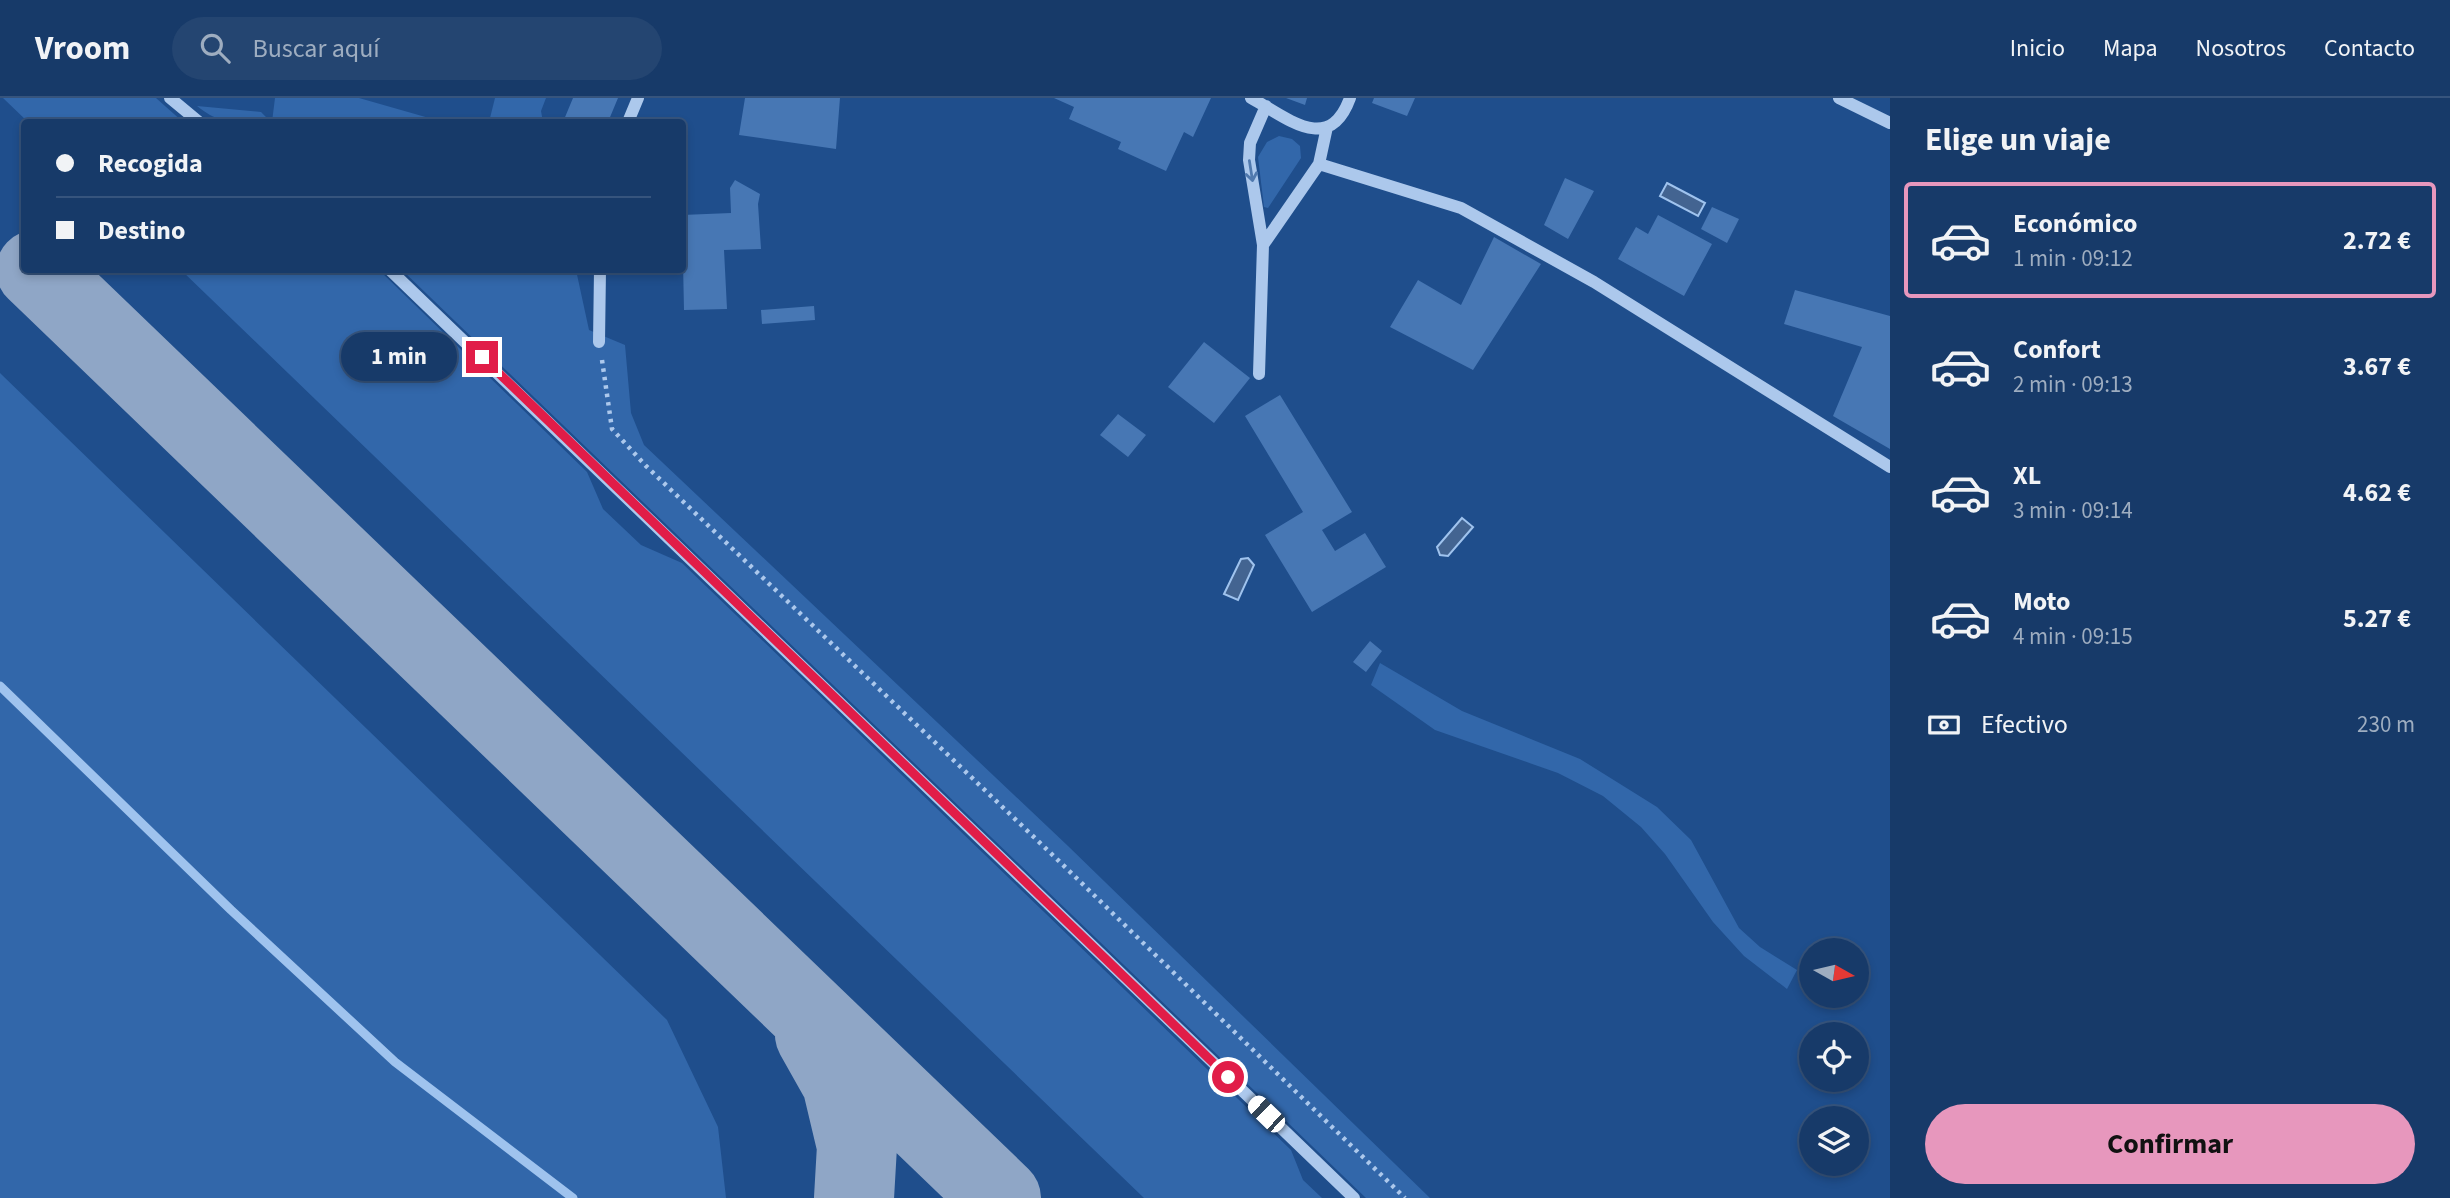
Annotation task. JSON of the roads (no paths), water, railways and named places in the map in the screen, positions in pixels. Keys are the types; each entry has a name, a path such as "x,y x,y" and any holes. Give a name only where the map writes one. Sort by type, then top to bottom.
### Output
{"street":[{"path":"170,98 195,119"},
{"path":"629,119 638,98"},
{"path":"1251,98 1300,126 1311,129 1326,127 1336,122 1345,111 1350,98"},
{"path":"1839,98 1890,123"},
{"path":"1259,374 1263,245 1249,160 1250,143 1266,106"},
{"path":"1263,245 1319,164 1326,127"},
{"path":"1319,164 1461,208 1594,282 1890,467"},
{"path":"393,273 1354,1198"},
{"path":"599,342 600,273"}],"waterway":[{"path":"0,686 231,910 395,1062 573,1198"}]}
